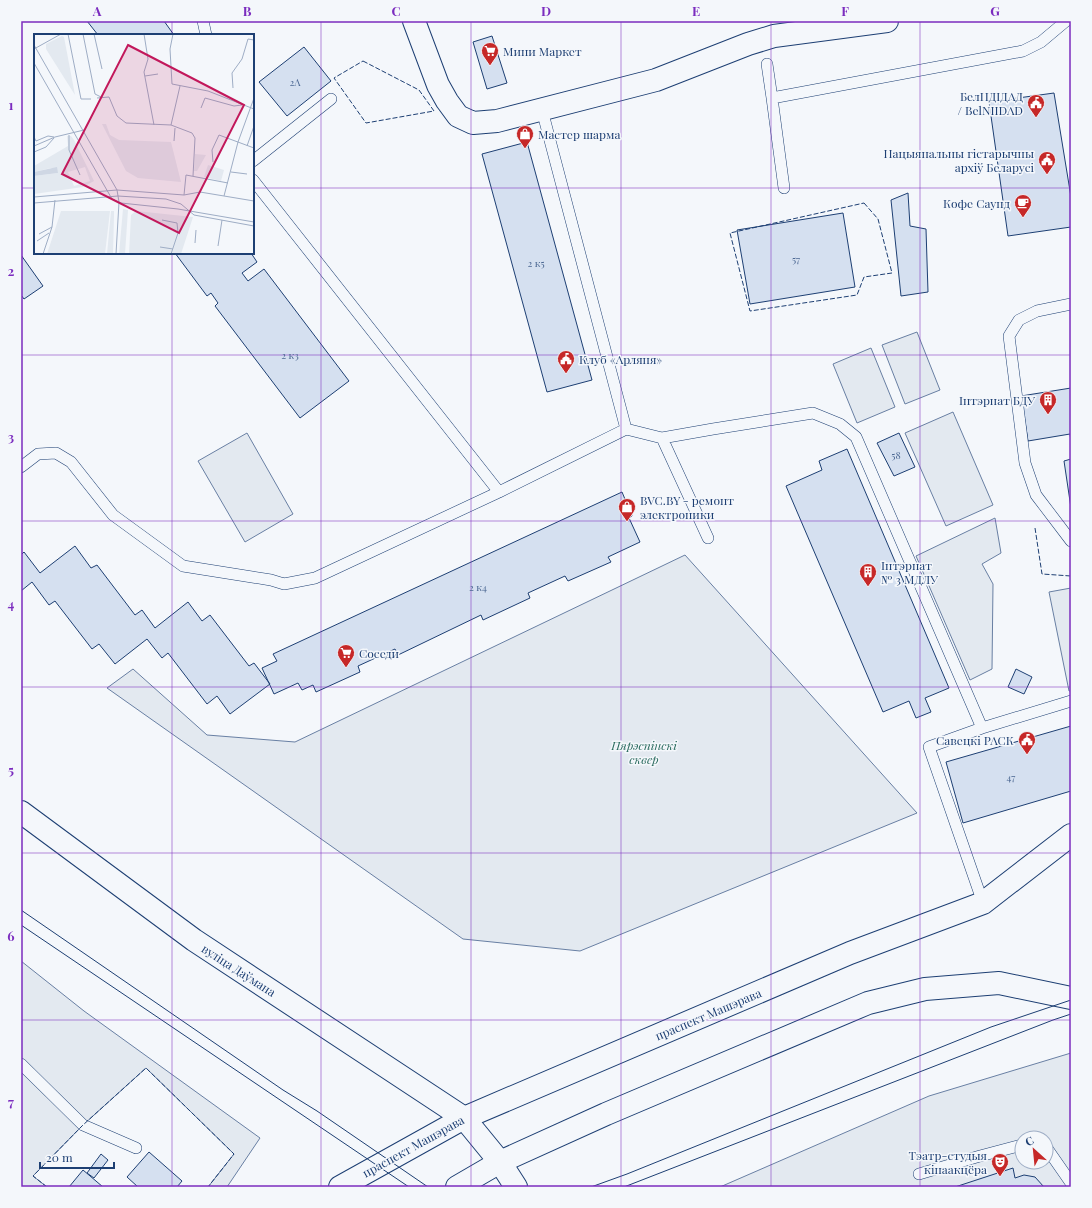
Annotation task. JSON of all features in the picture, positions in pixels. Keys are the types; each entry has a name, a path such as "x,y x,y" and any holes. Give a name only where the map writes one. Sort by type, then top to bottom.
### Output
{"main road":[{"path":"414,21 438,85 447,101 458,116 473,123 497,121 656,80 748,44 774,36 887,21"},
{"name":"вуліца Даўмана","path":"21,812 194,940 464,1118 500,1162 516,1187"},
{"name":"праспект Машэрава","path":"340,1187 464,1118 850,953 983,903 1071,835"},
{"path":"457,1187 500,1162 606,1114 868,1003 925,989 999,983 1071,998"}],"lane":[{"path":"203,21 206,34"},
{"path":"772,98 1023,51 1041,42 1066,21"},
{"path":"767,64 784,188"},
{"path":"254,160 331,99"},
{"path":"542,110 626,429"},
{"path":"254,181 499,492"},
{"path":"1071,304 1037,311 1018,320 1009,336 1025,463 1036,495 1071,541"},
{"path":"21,467 38,454 56,453 71,462 113,515 183,566 271,580 284,584 315,578 499,492 626,429 662,438 813,413 840,424 856,437 982,728"},
{"path":"662,438 708,538"},
{"path":"983,903 929,747 982,728 1071,701"},
{"path":"21,1064 83,1125 136,1148"},
{"path":"919,1174 1014,1148"},
{"path":"1054,1159 1071,1183"}],"green space":[{"path":"917,332 940,390 905,404 882,345"},
{"path":"871,348 895,407 857,423 833,364"},
{"path":"953,412 993,505 946,526 905,433"},
{"path":"247,433 293,514 245,542 198,461"},
{"path":"995,518 1001,553 982,564 993,584 992,669 970,680 916,556"},
{"name":"Пярэспінскі сквер","path":"685,555 917,813 580,951 463,939 107,688 133,669 207,735 295,742"},
{"path":"1071,588 1071,691 1069,691 1049,592"},
{"path":"21,961 84,1011 260,1138 227,1187 208,1187 234,1154 146,1068 83,1125 33,1176 47,1187 21,1187"},
{"path":"1071,1053 1071,1187 720,1187 929,1096"}],"building":[{"path":"87,21 164,21 173,34 97,34"},
{"path":"492,36 507,83 487,89 473,42"},
{"path":"304,47 331,81 287,116 259,82"},
{"path":"1054,93 1071,197 1071,227 1008,236 989,102"},
{"path":"527,142 592,380 547,392 482,154"},
{"path":"908,193 910,226 926,229 928,292 901,296 891,200"},
{"path":"843,213 855,287 750,304 737,230"},
{"path":"176,254 252,254 257,262 242,273 248,281 264,269 349,381 300,418 215,306 218,303 211,293 207,296"},
{"path":"21,255 43,286 24,299 21,295"},
{"name":"Інтэрнат БДУ","path":"1071,388 1071,441 1070,434 1028,441 1021,396"},
{"path":"899,433 915,467 894,476 877,443"},
{"name":"Інтэрнат № 3 МДЛУ","path":"847,449 949,688 925,698 931,712 916,718 909,701 883,712 786,486 822,470 819,461"},
{"path":"1071,459 1071,508 1064,461"},
{"path":"622,492 632,516 629,518 640,542 608,557 611,562 568,581 565,576 528,593 530,598 483,620 481,615 398,655 395,649 358,666 360,672 316,692 313,685 302,690 298,683 274,694 262,668 277,661 273,654"},
{"path":"75,546 91,568 97,565 135,615 142,610 155,628 188,602 202,621 210,615 249,666 254,663 270,684 230,714 217,696 207,704 168,653 162,658 147,639 115,664 99,644 92,649 55,601 49,605 32,582 21,591 21,555 24,552 40,573"},
{"path":"1016,669 1032,677 1024,694 1008,687"},
{"path":"1071,726 1071,791 963,823 946,762"},
{"path":"149,1152 182,1181 177,1187 138,1187 127,1177"},
{"path":"101,1154 108,1160 94,1178 87,1173"},
{"name":"Тэатр-студыя кінаакцёра","path":"1013,1168 1015,1178 1024,1175 1035,1177 1044,1187 955,1187"},
{"path":"83,1170 103,1187 69,1187"}],"tram line":[{"path":"21,910 283,1090 317,1111 428,1187"},
{"path":"21,925 409,1187"},
{"path":"591,1187 627,1174 991,1027 1071,1000"},
{"path":"624,1187 1071,1014"}],"fence":[{"path":"363,61 419,90 434,111 366,123 334,78 363,61"},
{"path":"864,203 878,219 892,273 864,277 857,295 750,311 730,233 864,203"},
{"path":"1035,528 1042,574 1071,576"},
{"path":"47,1187 33,1176 83,1125 146,1068 234,1154 208,1187"}],"place":[{"name":"Мини Маркет","path":"490,66"},
{"name":"БелНДІДАД / BelNIIDAD","path":"1036,118"},
{"name":"Мастер шарма","path":"525,149"},
{"name":"Нацыянальны гістарычны архіў Беларусі","path":"1047,175"},
{"name":"Кофе Саунд","path":"1023,218"},
{"name":"Клуб «Арляня»","path":"566,374"},
{"name":"Інтэрнат БДУ","path":"1048,415"},
{"name":"BVC.BY - ремонт электроники","path":"627,522"},
{"name":"Інтэрнат № 3 МДЛУ","path":"868,587"},
{"name":"Соседи","path":"346,668"},
{"name":"Савецкі РАСК","path":"1027,755"},
{"name":"Тэатр-студыя кінаакцёра","path":"1000,1177"}]}
